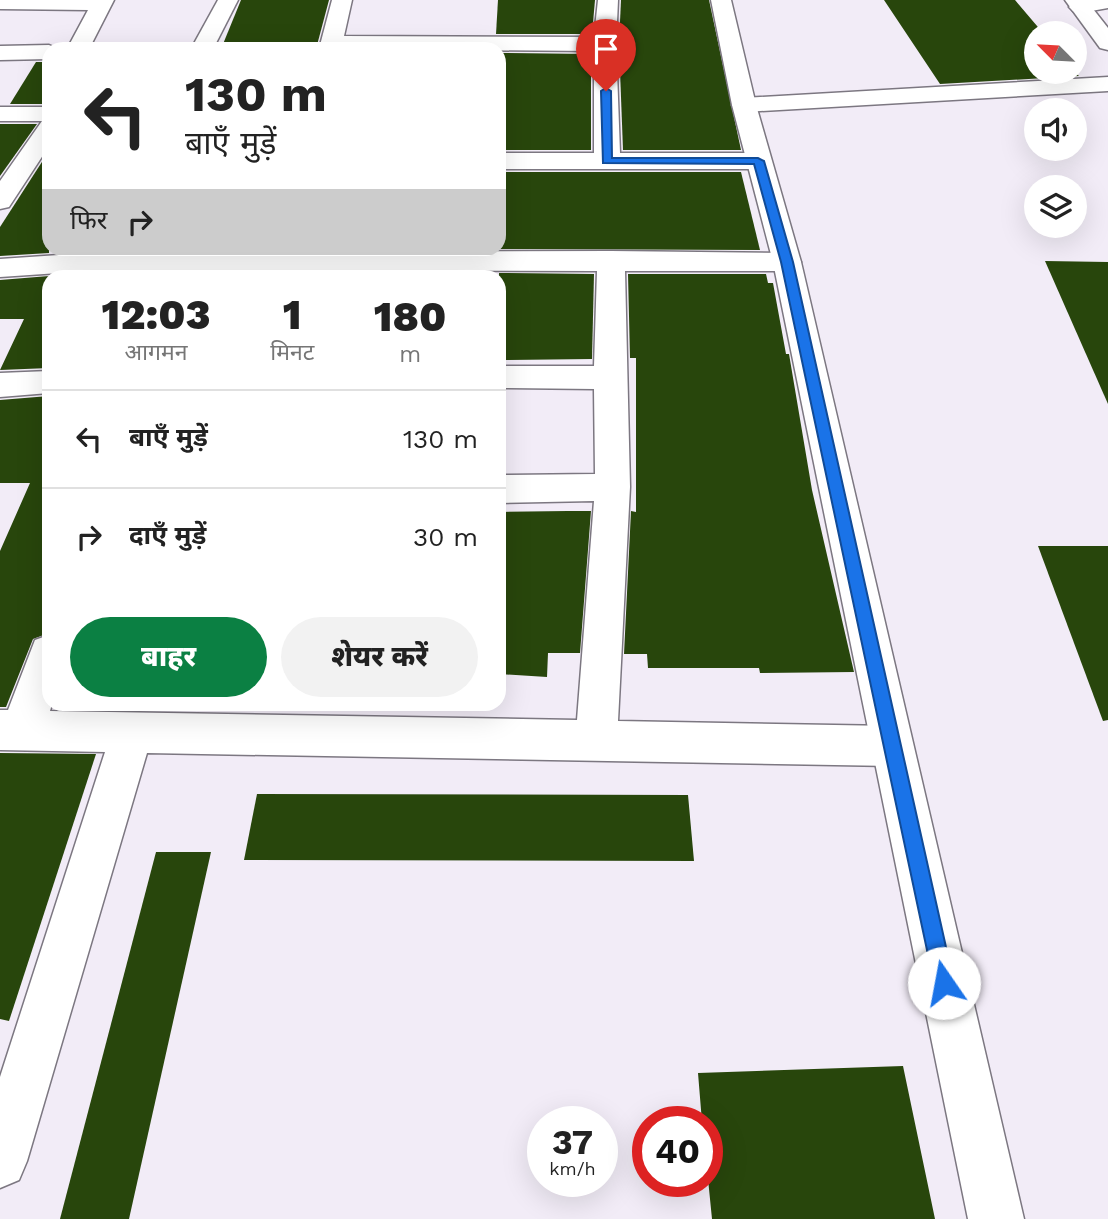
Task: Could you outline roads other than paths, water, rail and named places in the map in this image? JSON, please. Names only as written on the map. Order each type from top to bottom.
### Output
[{"type":"street","points":[[206,42],[228,0]]},
{"type":"street","points":[[332,42],[342,0]]},
{"type":"street","points":[[607,161],[605,44],[608,0]]},
{"type":"street","points":[[722,0],[744,106],[787,262],[996,1219]]},
{"type":"street","points":[[0,3],[103,2],[82,42]]},
{"type":"street","points":[[1077,3],[1108,2]]},
{"type":"street","points":[[1077,3],[1108,43]]},
{"type":"street","points":[[506,46],[605,44]]},
{"type":"street","points":[[0,53],[42,51]]},
{"type":"street","points":[[744,106],[1108,84]]},
{"type":"street","points":[[0,114],[42,114]]},
{"type":"street","points":[[0,201],[7,178],[42,136]]},
{"type":"street","points":[[506,161],[758,161]]},
{"type":"street","points":[[0,268],[98,256]]},
{"type":"street","points":[[207,256],[787,262]]},
{"type":"street","points":[[596,741],[613,487],[611,260]]},
{"type":"street","points":[[506,377],[610,378]]},
{"type":"street","points":[[0,385],[42,382]]},
{"type":"street","points":[[506,489],[613,487]]},
{"type":"street","points":[[42,667],[11,730],[892,746]]},
{"type":"street","points":[[0,1161],[132,733]]}]
